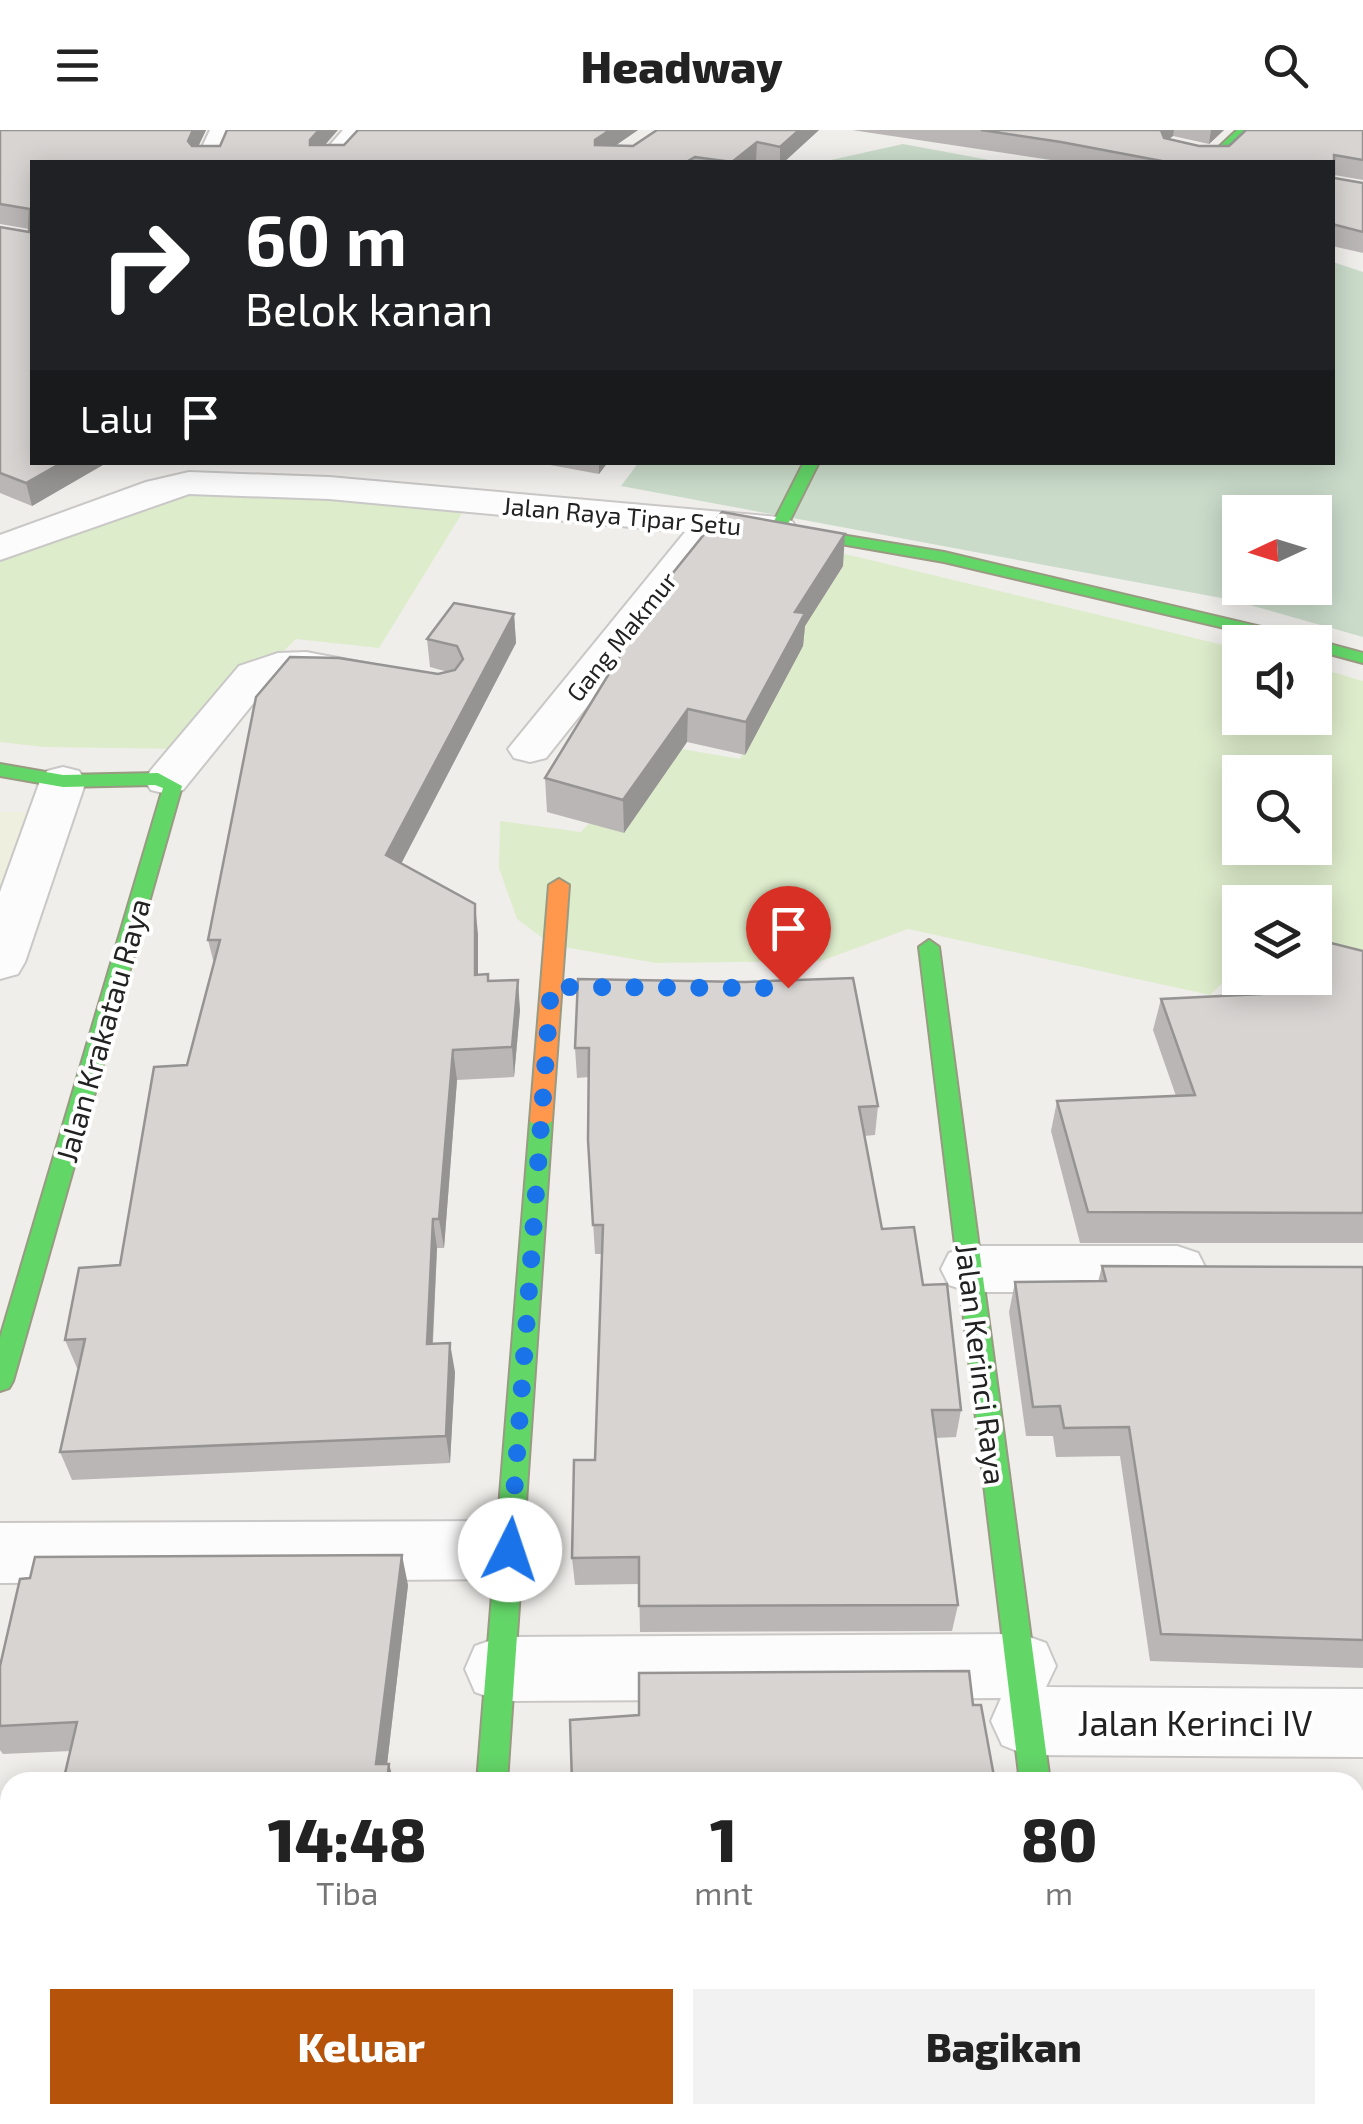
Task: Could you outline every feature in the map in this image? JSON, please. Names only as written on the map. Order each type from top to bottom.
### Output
[{"type":"street","points":[[210,160],[224,130]]},
{"type":"street","points":[[331,160],[358,130]]},
{"type":"street","points":[[1204,157],[1244,130]]},
{"type":"street","points":[[778,529],[810,465]]},
{"type":"street","name":"Jalan Raya Tipar Setu","points":[[0,548],[159,490],[189,473],[778,529],[944,557],[1232,625]]},
{"type":"street","name":"Gang Makmur","points":[[530,749],[712,524]]},
{"type":"street","points":[[1332,650],[1363,658]]},
{"type":"street","points":[[0,770],[63,781],[167,780],[254,675],[265,667],[292,664],[404,681]]},
{"type":"street","name":"Jalan Krakatau Raya","points":[[0,1381],[173,786],[167,780]]},
{"type":"street","points":[[0,962],[63,781]]},
{"type":"street","points":[[493,1772],[510,1550],[571,987],[559,886]]},
{"type":"street","name":"Jalan Kerinci Raya","points":[[929,946],[1028,1723]]},
{"type":"street","points":[[970,1269],[1226,1270]]},
{"type":"street","points":[[0,1553],[510,1550]]},
{"type":"street","name":"Jalan Kerinci IV","points":[[500,1670],[1028,1723],[1363,1723]]},
{"type":"green space","points":[[903,144],[989,160],[831,160]]},
{"type":"green space","points":[[1335,263],[1363,272],[1363,637],[1332,628],[1332,625],[1250,605],[1332,605],[1332,495],[1222,495],[1222,598],[621,486],[637,465],[1335,465]]},
{"type":"green space","points":[[237,488],[464,510],[379,648],[296,639],[182,749],[45,747],[0,742],[0,547],[97,511]]},
{"type":"green space","points":[[841,553],[1222,645],[1222,735],[1332,735],[1332,672],[1363,681],[1363,952],[1332,949],[1332,885],[1222,885],[1222,983],[1210,995],[908,929],[821,961],[656,963],[552,945],[517,919],[499,868],[500,821],[581,832],[659,745],[740,759],[797,625]]},
{"type":"green space","points":[[0,812],[35,812],[0,902]]},
{"type":"building","points":[[0,130],[193,130],[188,141],[192,146],[220,146],[227,130],[319,130],[310,145],[344,145],[358,130],[610,130],[595,140],[595,145],[633,146],[657,130],[799,130],[780,147],[757,142],[734,160],[30,160],[30,209],[0,204]]},
{"type":"building","points":[[981,130],[1161,130],[1164,138],[1199,146],[1229,146],[1246,130],[1363,130],[1363,160],[1334,155],[1334,160],[1156,160]]},
{"type":"building","points":[[1335,178],[1363,183],[1363,232],[1335,225]]},
{"type":"building","points":[[30,209],[30,465],[58,465],[26,483],[0,473],[0,227],[29,232]]},
{"type":"building","points":[[722,512],[845,534],[795,612],[805,613],[746,722],[688,709],[623,800],[545,778],[664,584]]},
{"type":"building","points":[[454,603],[514,614],[386,855],[475,904],[475,975],[488,974],[488,981],[518,980],[512,1047],[453,1050],[439,1219],[433,1219],[427,1344],[450,1343],[446,1436],[60,1452],[85,1339],[65,1340],[79,1268],[120,1265],[154,1067],[187,1065],[220,940],[208,940],[256,697],[290,657],[339,658],[438,674],[455,670],[463,659],[457,646],[427,639]]},
{"type":"building","points":[[1332,943],[1363,951],[1363,1213],[1088,1212],[1057,1101],[1195,1095],[1161,999],[1332,995]]},
{"type":"building","points":[[853,978],[878,1106],[859,1107],[882,1229],[914,1227],[923,1285],[947,1284],[961,1410],[932,1410],[958,1605],[639,1606],[639,1557],[572,1558],[574,1460],[595,1460],[603,1225],[593,1225],[588,1140],[589,1048],[575,1048],[578,979],[745,982]]},
{"type":"building","points":[[1102,1266],[1363,1267],[1363,1640],[1161,1634],[1129,1427],[1064,1428],[1060,1406],[1033,1407],[1015,1282],[1106,1281]]},
{"type":"building","points":[[402,1555],[376,1764],[389,1764],[388,1772],[65,1772],[77,1722],[0,1726],[0,1666],[20,1579],[30,1578],[35,1557]]},
{"type":"building","points":[[969,1671],[973,1705],[981,1705],[993,1772],[572,1772],[570,1720],[639,1715],[639,1673]]},
{"type":"traffic: fast","points":[[1211,160],[1244,130]]},
{"type":"traffic: fast","points":[[810,465],[778,529],[944,557],[1232,625]]},
{"type":"traffic: fast","points":[[1332,650],[1363,658]]},
{"type":"traffic: fast","points":[[0,770],[63,781],[158,779],[173,786],[0,1381]]},
{"type":"traffic: fast","points":[[929,947],[1034,1772]]},
{"type":"traffic: fast","points":[[493,1772],[541,1121]]},
{"type":"traffic: slow","points":[[541,1121],[559,885]]},
{"type":"route","points":[[510,1550],[551,987],[788,988]]}]
